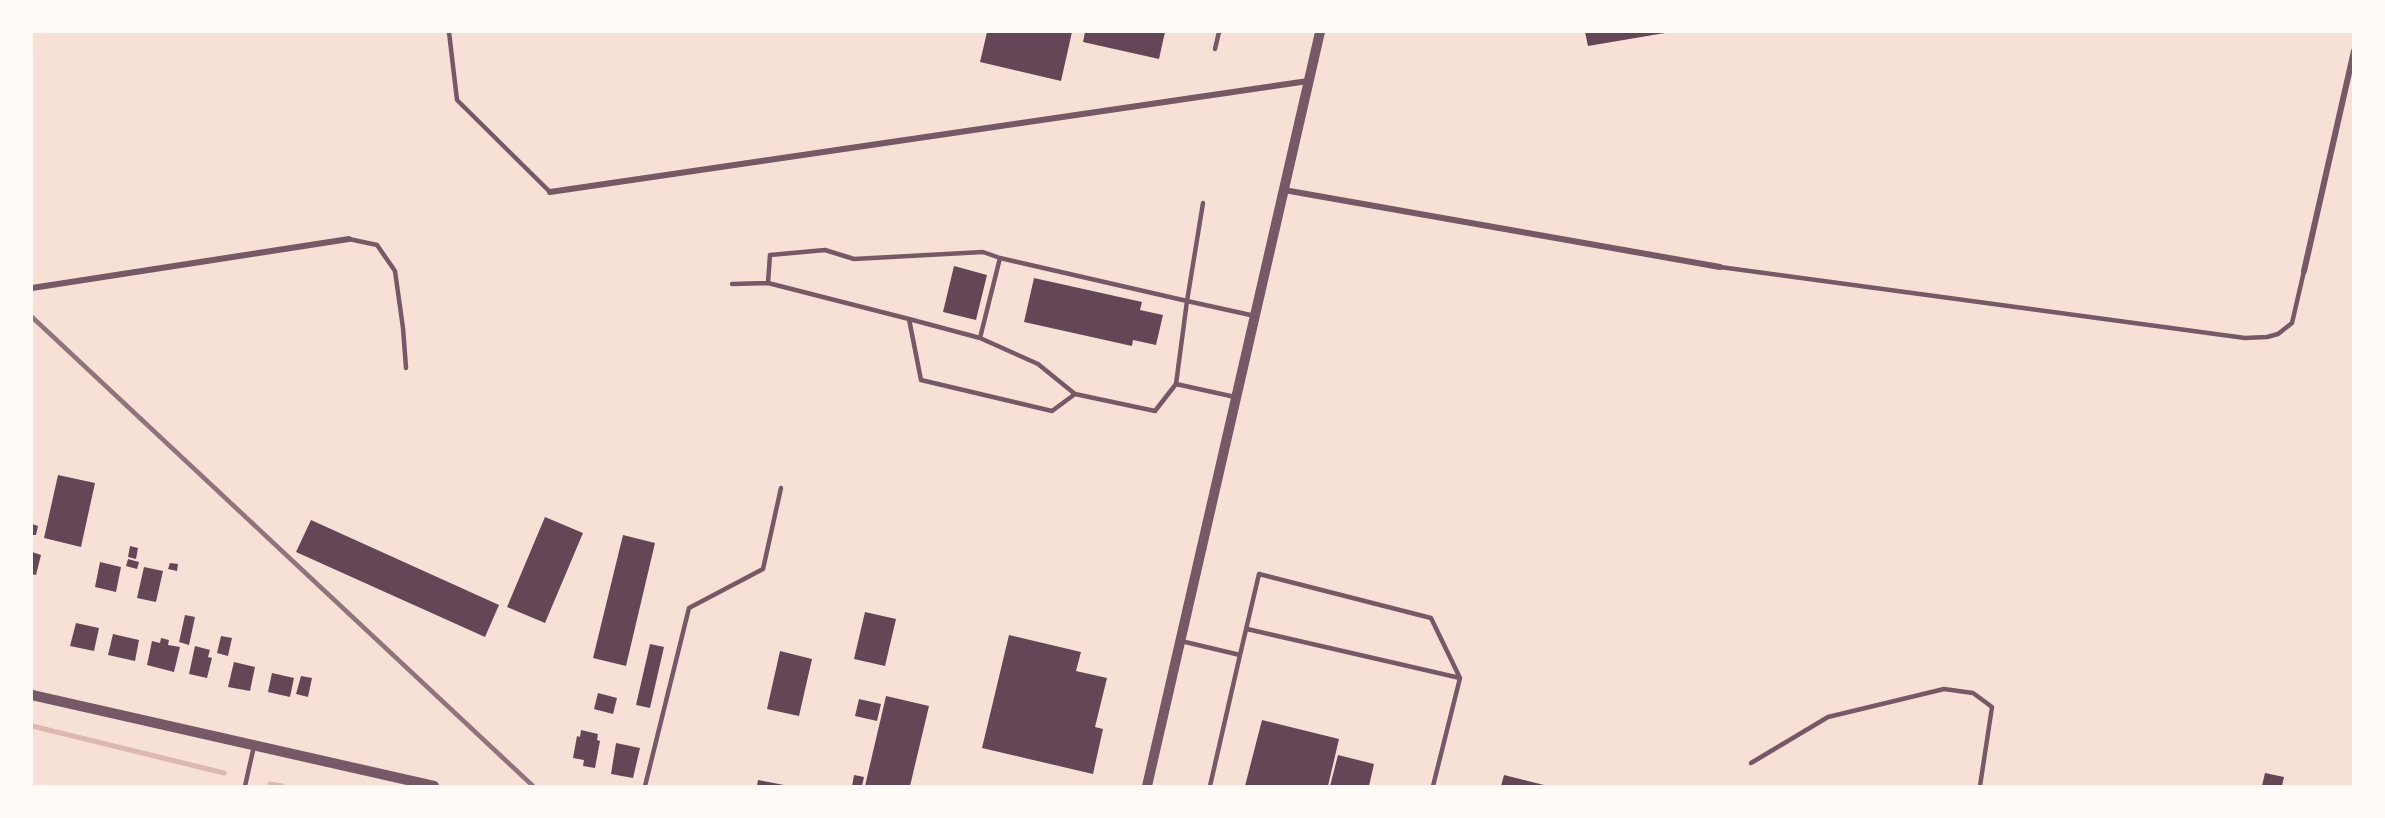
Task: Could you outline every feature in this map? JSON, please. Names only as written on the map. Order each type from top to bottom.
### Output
[{"type":"street","points":[[1147,786],[1320,32]]},
{"type":"street","points":[[2304,271],[2354,51]]},
{"type":"street","points":[[550,192],[1308,81]]},
{"type":"street","points":[[1284,190],[1720,267]]},
{"type":"street","points":[[32,288],[350,239]]},
{"type":"street","points":[[32,695],[434,786]]},
{"type":"lane","points":[[449,32],[457,100],[550,192]]},
{"type":"lane","points":[[1215,50],[1219,32]]},
{"type":"lane","points":[[732,284],[768,283],[980,338],[1038,364],[1075,394],[1155,411],[1176,384],[1203,203]]},
{"type":"lane","points":[[350,239],[377,245],[395,271],[406,368]]},
{"type":"lane","points":[[768,283],[770,255],[825,250],[854,259],[983,252],[1000,258],[1255,316]]},
{"type":"lane","points":[[980,338],[1000,258]]},
{"type":"lane","points":[[1720,267],[2245,338],[2278,334],[2292,323],[2304,271]]},
{"type":"lane","points":[[909,319],[921,380],[1052,411],[1075,394]]},
{"type":"lane","points":[[1176,384],[1237,397]]},
{"type":"lane","points":[[645,786],[689,608],[763,569],[781,488]]},
{"type":"lane","points":[[1210,786],[1259,574],[1431,618],[1460,678],[1432,786]]},
{"type":"lane","points":[[1247,628],[1460,678]]},
{"type":"lane","points":[[1180,640],[1240,656]]},
{"type":"lane","points":[[1751,763],[1828,717],[1944,689],[1973,693],[1992,707],[1980,786]]},
{"type":"lane","points":[[245,786],[254,746]]},
{"type":"building","points":[[987,32],[1072,32],[1061,81],[980,62]]},
{"type":"building","points":[[1085,32],[1165,32],[1159,59],[1083,42]]},
{"type":"building","points":[[1585,32],[1664,32],[1665,33],[1588,46]]},
{"type":"building","points":[[954,266],[987,275],[976,320],[943,312]]},
{"type":"building","points":[[1034,278],[1142,302],[1140,310],[1163,315],[1156,345],[1133,340],[1132,346],[1024,322]]},
{"type":"building","points":[[58,475],[95,483],[81,547],[44,538]]},
{"type":"building","points":[[545,517],[583,533],[545,623],[507,607]]},
{"type":"building","points":[[311,520],[499,605],[485,637],[296,552]]},
{"type":"building","points":[[32,524],[38,526],[36,535],[32,535]]},
{"type":"building","points":[[623,535],[655,543],[626,666],[593,658]]},
{"type":"building","points":[[130,546],[138,548],[136,559],[128,557]]},
{"type":"building","points":[[32,552],[41,555],[36,575],[32,574]]},
{"type":"building","points":[[128,559],[139,562],[137,569],[126,566]]},
{"type":"building","points":[[100,562],[121,567],[116,592],[95,587]]},
{"type":"building","points":[[170,563],[178,564],[177,571],[168,569]]},
{"type":"building","points":[[144,567],[163,571],[156,602],[137,598]]},
{"type":"building","points":[[865,612],[896,619],[885,666],[854,659]]},
{"type":"building","points":[[185,615],[195,617],[189,645],[179,642]]},
{"type":"building","points":[[76,623],[99,628],[94,651],[70,646]]},
{"type":"building","points":[[113,634],[139,640],[135,661],[108,655]]},
{"type":"building","points":[[1009,635],[1081,652],[1076,671],[1107,678],[1095,727],[1103,729],[1093,774],[982,748]]},
{"type":"building","points":[[221,636],[232,638],[228,656],[217,653]]},
{"type":"building","points":[[161,638],[169,640],[168,645],[180,647],[174,672],[147,665],[152,641],[160,643]]},
{"type":"building","points":[[650,644],[664,647],[650,708],[636,705]]},
{"type":"building","points":[[195,646],[210,650],[208,657],[212,658],[207,678],[189,674]]},
{"type":"building","points":[[780,651],[812,659],[799,716],[767,709]]},
{"type":"building","points":[[234,662],[255,667],[250,691],[228,687]]},
{"type":"building","points":[[272,673],[294,678],[290,697],[268,692]]},
{"type":"building","points":[[301,676],[312,678],[308,697],[296,694]]},
{"type":"building","points":[[598,693],[617,698],[613,714],[594,709]]},
{"type":"building","points":[[886,696],[929,706],[910,786],[865,786]]},
{"type":"building","points":[[859,699],[881,704],[877,721],[855,716]]},
{"type":"building","points":[[1262,720],[1339,739],[1328,786],[1245,786]]},
{"type":"building","points":[[581,730],[598,734],[597,740],[600,741],[595,768],[583,766],[584,760],[573,758],[577,736],[580,737]]},
{"type":"building","points":[[616,743],[640,748],[633,778],[611,774]]},
{"type":"building","points":[[1338,755],[1374,764],[1369,786],[1330,786]]},
{"type":"building","points":[[2265,773],[2284,777],[2282,786],[2262,786]]},
{"type":"building","points":[[854,775],[864,777],[862,786],[852,786]]},
{"type":"building","points":[[1504,775],[1548,786],[1501,786]]},
{"type":"building","points":[[758,780],[784,785],[784,786],[757,786]]},
{"type":"waterway","points":[[32,726],[224,773]]},
{"type":"waterway","points":[[270,784],[282,786]]},
{"type":"railway","points":[[32,317],[533,786]]}]
